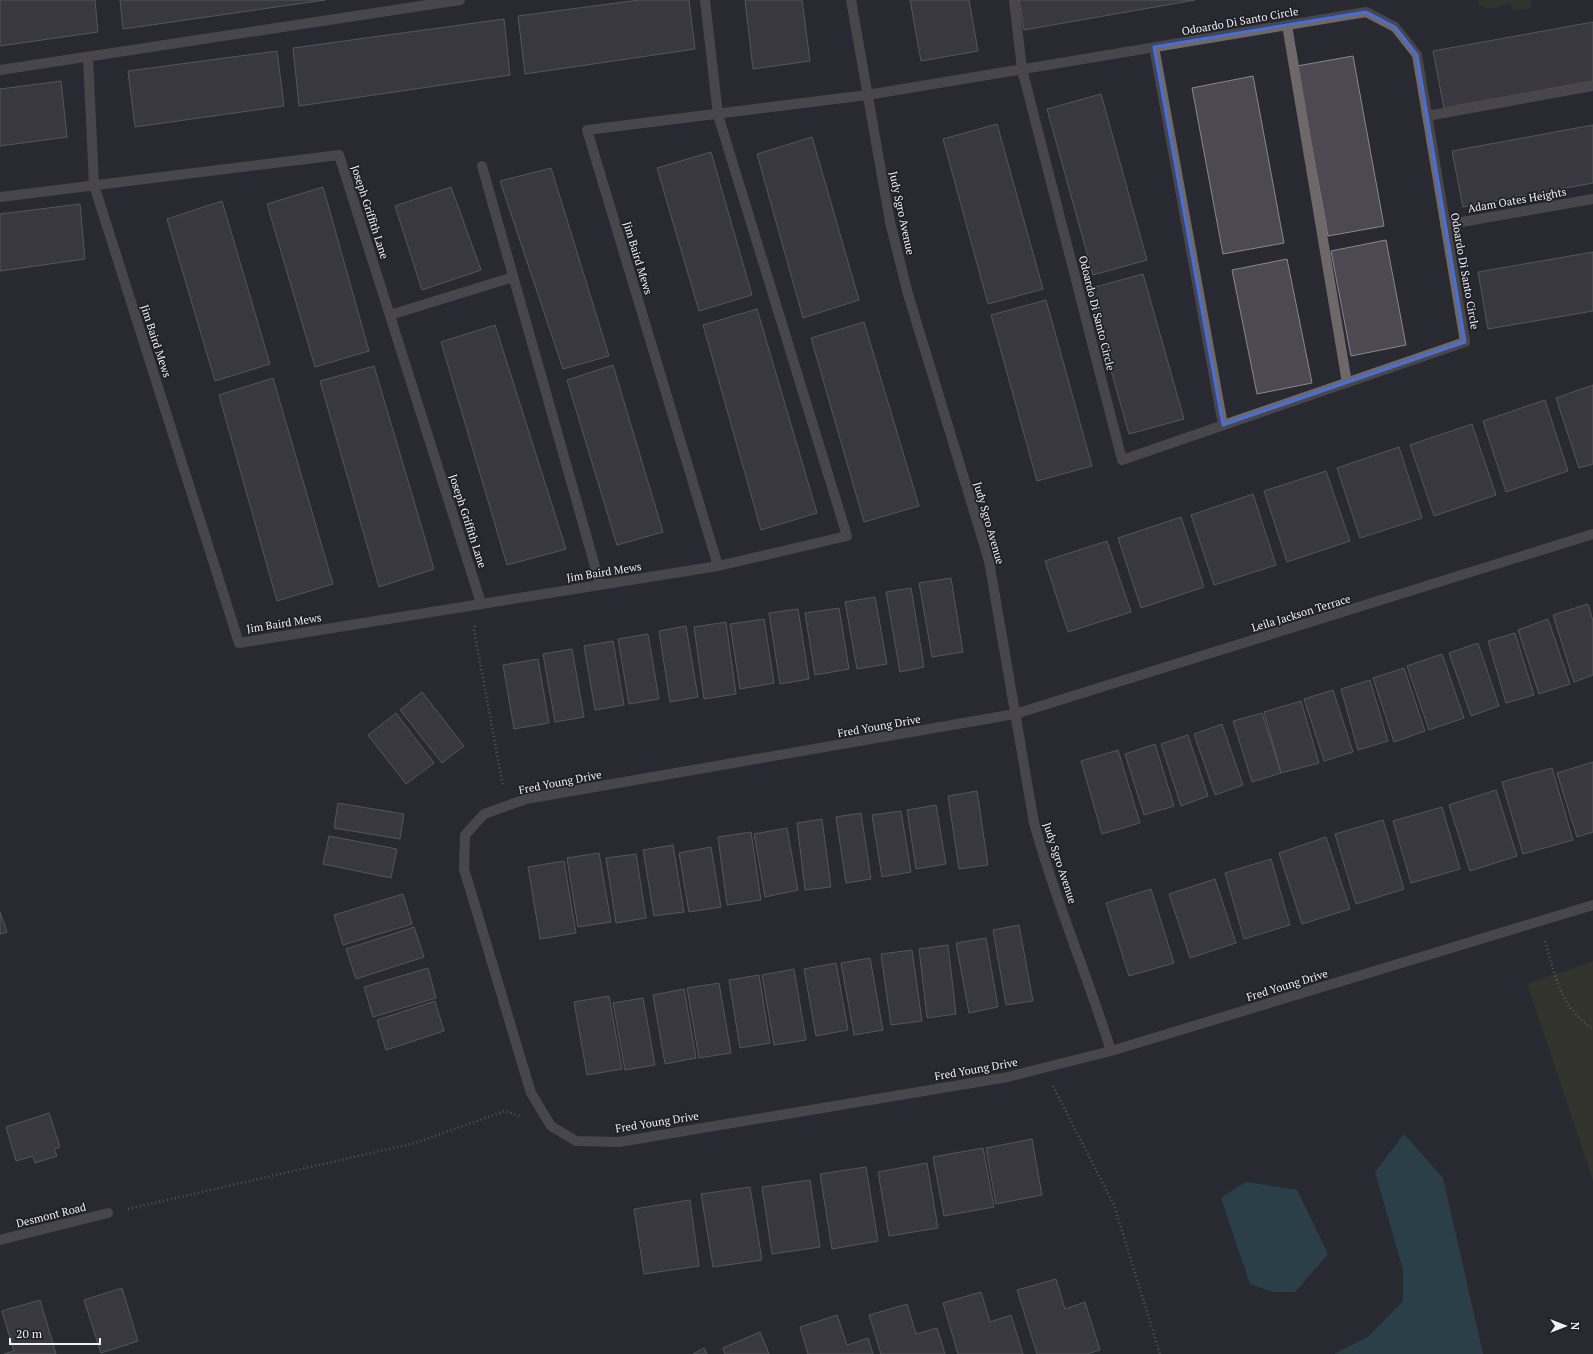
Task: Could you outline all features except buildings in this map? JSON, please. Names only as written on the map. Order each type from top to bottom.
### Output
[{"type":"street","points":[[0,70],[460,0]]},
{"type":"street","points":[[705,0],[718,115],[847,536],[718,566]]},
{"type":"street","name":"Judy Sgro Avenue","points":[[851,0],[890,222],[908,294],[989,560],[1034,822],[1042,853],[1091,988],[1111,1051]]},
{"type":"street","points":[[1014,0],[1022,70]]},
{"type":"street","name":"Odoardo Di Santo Circle","points":[[867,96],[1366,12],[1395,27],[1417,55],[1465,342],[1122,460],[1022,70]]},
{"type":"street","points":[[1287,25],[1346,383]]},
{"type":"street","points":[[1154,47],[1223,425]]},
{"type":"street","points":[[88,57],[94,185]]},
{"type":"street","points":[[1427,116],[1593,86]]},
{"type":"street","name":"Jim Baird Mews","points":[[94,185],[239,643],[718,566],[587,130],[867,96]]},
{"type":"street","name":"Joseph Griffith Lane","points":[[0,196],[339,155],[481,603]]},
{"type":"street","points":[[482,166],[600,584]]},
{"type":"street","name":"Adam Oates Heights","points":[[1445,225],[1593,200]]},
{"type":"street","points":[[390,315],[513,276]]},
{"type":"street","name":"Leila Jackson Terrace","points":[[1015,714],[1593,534]]},
{"type":"street","name":"Fred Young Drive","points":[[1015,714],[526,799],[484,814],[465,835],[464,869],[531,1093],[551,1126],[576,1141],[618,1142],[1008,1076],[1111,1051],[1593,904]]},
{"type":"street","name":"Desmont Road","points":[[0,1240],[108,1214]]},
{"type":"path","points":[[481,603],[474,630],[506,806]]},
{"type":"path","points":[[1539,921],[1562,996],[1579,1019],[1593,1029]]},
{"type":"path","points":[[1043,1068],[1114,1205],[1160,1354]]},
{"type":"path","points":[[108,1214],[415,1143],[505,1111],[551,1126]]},
{"type":"highlighted area","points":[[1366,12],[1395,27],[1417,55],[1465,342],[1223,425],[1154,47]]},
{"type":"green space","points":[[1478,0],[1530,0],[1531,8],[1513,11],[1511,4],[1509,3],[1497,7],[1487,8],[1479,5]]},
{"type":"green space","points":[[1593,961],[1593,1181],[1527,984]]},
{"type":"water","points":[[1404,1134],[1443,1178],[1483,1354],[1334,1354],[1368,1337],[1403,1301],[1403,1270],[1375,1172]]},
{"type":"water","points":[[1246,1182],[1297,1190],[1328,1254],[1295,1292],[1273,1292],[1250,1284],[1221,1198]]}]
